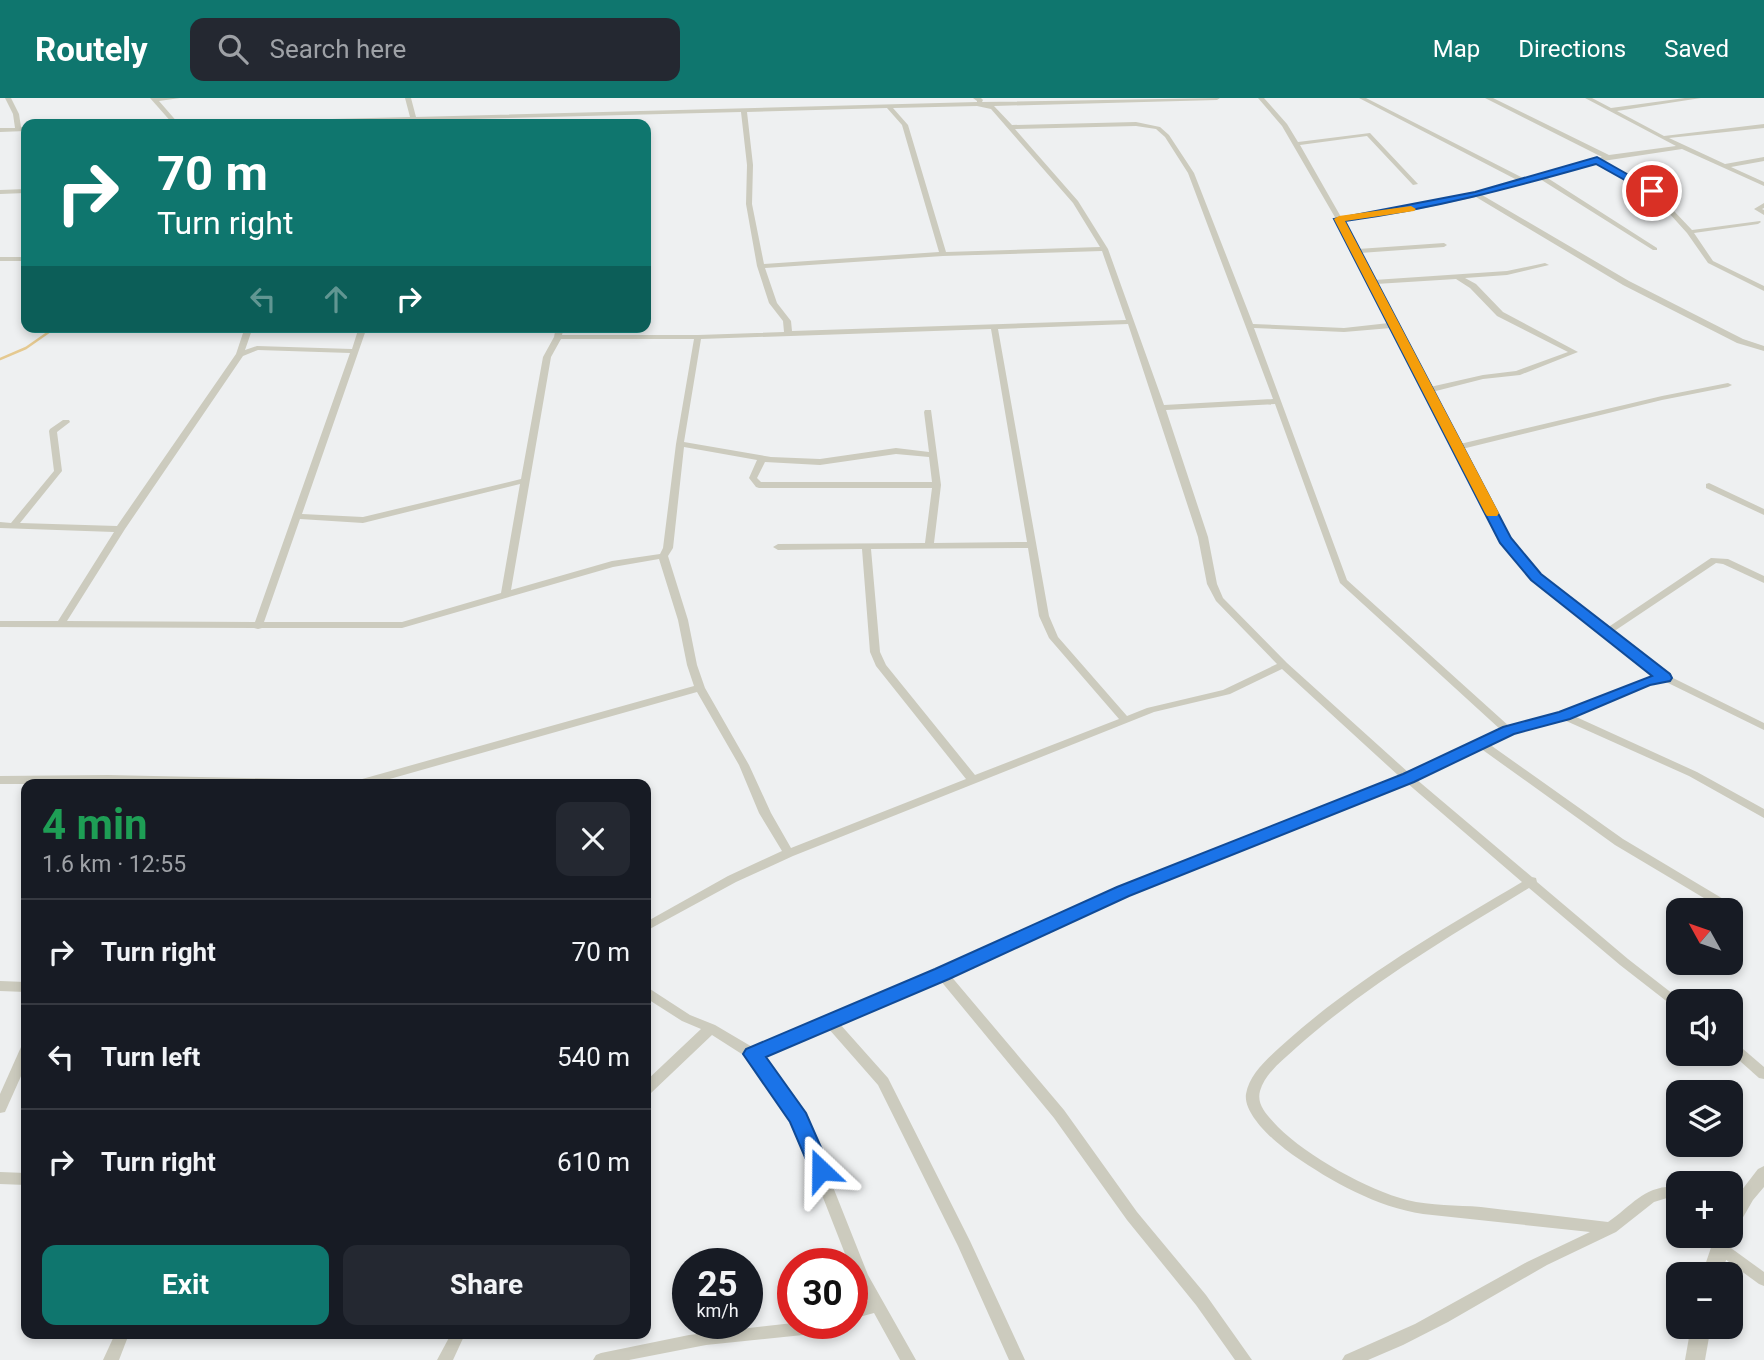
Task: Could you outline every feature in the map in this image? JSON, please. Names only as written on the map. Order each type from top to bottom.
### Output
[{"type":"street","points":[[18,130],[16,114],[8,99],[19,98]]},
{"type":"street","points":[[154,99],[177,98]]},
{"type":"street","points":[[408,98],[413,119],[978,102],[1217,98]]},
{"type":"street","points":[[1261,98],[1285,125],[1339,219],[1505,540],[1536,577],[1665,678],[1764,727]]},
{"type":"street","points":[[1362,98],[1526,182]]},
{"type":"street","points":[[1488,98],[1608,157]]},
{"type":"street","points":[[1588,98],[1663,138],[1764,184]]},
{"type":"street","points":[[1611,110],[1698,98]]},
{"type":"street","points":[[154,99],[172,119]]},
{"type":"street","points":[[689,100],[693,111]]},
{"type":"street","points":[[978,102],[993,107],[1012,127],[1076,202],[1105,249],[1161,408],[1203,537],[1212,584],[1219,598],[1283,665],[1408,778],[1666,995]]},
{"type":"street","points":[[888,106],[905,125],[943,254]]},
{"type":"street","points":[[744,110],[750,165],[749,204],[761,266],[773,303],[787,321],[788,332]]},
{"type":"street","points":[[591,119],[592,113]]},
{"type":"street","points":[[1012,127],[1136,124],[1158,128],[1167,136],[1191,173],[1278,401],[1343,582],[1508,731]]},
{"type":"street","points":[[1663,138],[1764,126]]},
{"type":"street","points":[[0,130],[21,130]]},
{"type":"street","points":[[1296,144],[1368,134],[1415,184]]},
{"type":"street","points":[[1339,219],[1416,208],[1477,195],[1608,157],[1684,147]]},
{"type":"street","points":[[1723,166],[1764,159]]},
{"type":"street","points":[[1597,160],[1652,191],[1690,232],[1710,262],[1764,289]]},
{"type":"street","points":[[1542,177],[1655,249]]},
{"type":"street","points":[[0,192],[21,191]]},
{"type":"street","points":[[1477,195],[1626,283],[1740,341],[1764,349]]},
{"type":"street","points":[[1764,205],[1757,209],[1764,213]]},
{"type":"street","points":[[1690,232],[1758,222]]},
{"type":"street","points":[[1355,251],[1444,245]]},
{"type":"street","points":[[761,266],[943,254],[1105,249]]},
{"type":"street","points":[[0,260],[21,259]]},
{"type":"street","points":[[1371,282],[1507,273],[1545,265]]},
{"type":"street","points":[[1429,390],[1483,377],[1517,373],[1574,352],[1506,318],[1472,286],[1457,276]]},
{"type":"street","points":[[587,333],[698,337],[1130,322]]},
{"type":"street","points":[[1250,326],[1344,330],[1394,325]]},
{"type":"street","points":[[994,326],[1044,616],[1054,638],[1125,720]]},
{"type":"street","points":[[1384,328],[1401,337]]},
{"type":"street","points":[[60,625],[120,529],[240,354],[247,333]]},
{"type":"street","points":[[258,626],[360,333]]},
{"type":"street","points":[[505,595],[547,358],[559,333]]},
{"type":"street","points":[[0,624],[402,625],[612,564],[663,556],[668,548],[680,444],[698,337]]},
{"type":"street","points":[[244,344],[257,348],[353,351]]},
{"type":"street","points":[[240,354],[257,348]]},
{"type":"street","points":[[1459,447],[1662,398],[1728,385]]},
{"type":"street","points":[[1161,408],[1278,401]]},
{"type":"street","points":[[928,412],[937,485],[929,545]]},
{"type":"street","points":[[13,526],[58,471],[53,431],[66,422]]},
{"type":"street","points":[[680,444],[762,459],[820,462],[897,452],[934,455]]},
{"type":"street","points":[[762,459],[753,478],[759,485],[937,485]]},
{"type":"street","points":[[296,516],[363,520],[526,480]]},
{"type":"street","points":[[1709,486],[1764,512]]},
{"type":"street","points":[[0,525],[120,529]]},
{"type":"street","points":[[778,547],[1030,545]]},
{"type":"street","points":[[866,546],[876,652],[881,666],[974,781]]},
{"type":"street","points":[[663,556],[700,688],[744,765],[765,813],[789,853]]},
{"type":"street","points":[[1607,632],[1714,560],[1725,561],[1764,580]]},
{"type":"street","points":[[651,924],[732,879],[789,853],[1151,710],[1226,692],[1283,665]]},
{"type":"street","points":[[753,1054],[942,974],[1123,892],[1408,778],[1508,731],[1565,716],[1646,682],[1665,678]]},
{"type":"street","points":[[377,779],[700,688]]},
{"type":"street","points":[[1565,716],[1693,774],[1764,814]]},
{"type":"street","points":[[1483,744],[1619,842],[1713,898]]},
{"type":"street","points":[[0,780],[21,780]]},
{"type":"street","points":[[1532,881],[1417,951],[1298,1038],[1262,1074],[1252,1092],[1254,1108],[1275,1134],[1309,1160],[1384,1198],[1407,1206],[1611,1228]]},
{"type":"street","points":[[942,974],[1059,1114],[1132,1216],[1201,1300],[1244,1360]]},
{"type":"street","points":[[0,986],[21,987]]},
{"type":"street","points":[[651,995],[686,1018],[711,1028],[753,1054],[799,1119],[821,1170],[843,1233],[877,1305],[908,1360]]},
{"type":"street","points":[[829,1020],[883,1082],[971,1258],[1017,1360]]},
{"type":"street","points":[[651,1084],[711,1028]]},
{"type":"street","points":[[1743,1056],[1764,1074]]},
{"type":"street","points":[[0,1108],[21,1062]]},
{"type":"street","points":[[1743,1200],[1764,1174]]},
{"type":"street","points":[[0,1178],[21,1179]]},
{"type":"street","points":[[1350,1360],[1379,1350],[1443,1319],[1534,1265],[1611,1228],[1649,1196],[1666,1190]]},
{"type":"street","points":[[1730,1248],[1764,1280]]},
{"type":"street","points":[[868,1308],[877,1305]]},
{"type":"street","points":[[601,1360],[657,1345],[777,1331]]},
{"type":"street","points":[[111,1360],[119,1339]]},
{"type":"street","points":[[445,1360],[455,1339]]},
{"type":"street","points":[[1695,1360],[1699,1339]]},
{"type":"waterway","points":[[0,359],[26,348],[47,333]]},
{"type":"slow traffic","points":[[1411,209],[1339,219],[1492,513]]},
{"type":"route","points":[[821,1170],[799,1119],[753,1054],[942,974],[1123,892],[1408,778],[1508,731],[1565,716],[1646,682],[1665,678],[1536,577],[1505,540],[1440,409],[1339,219],[1416,208],[1477,195],[1597,160],[1652,191]]}]
